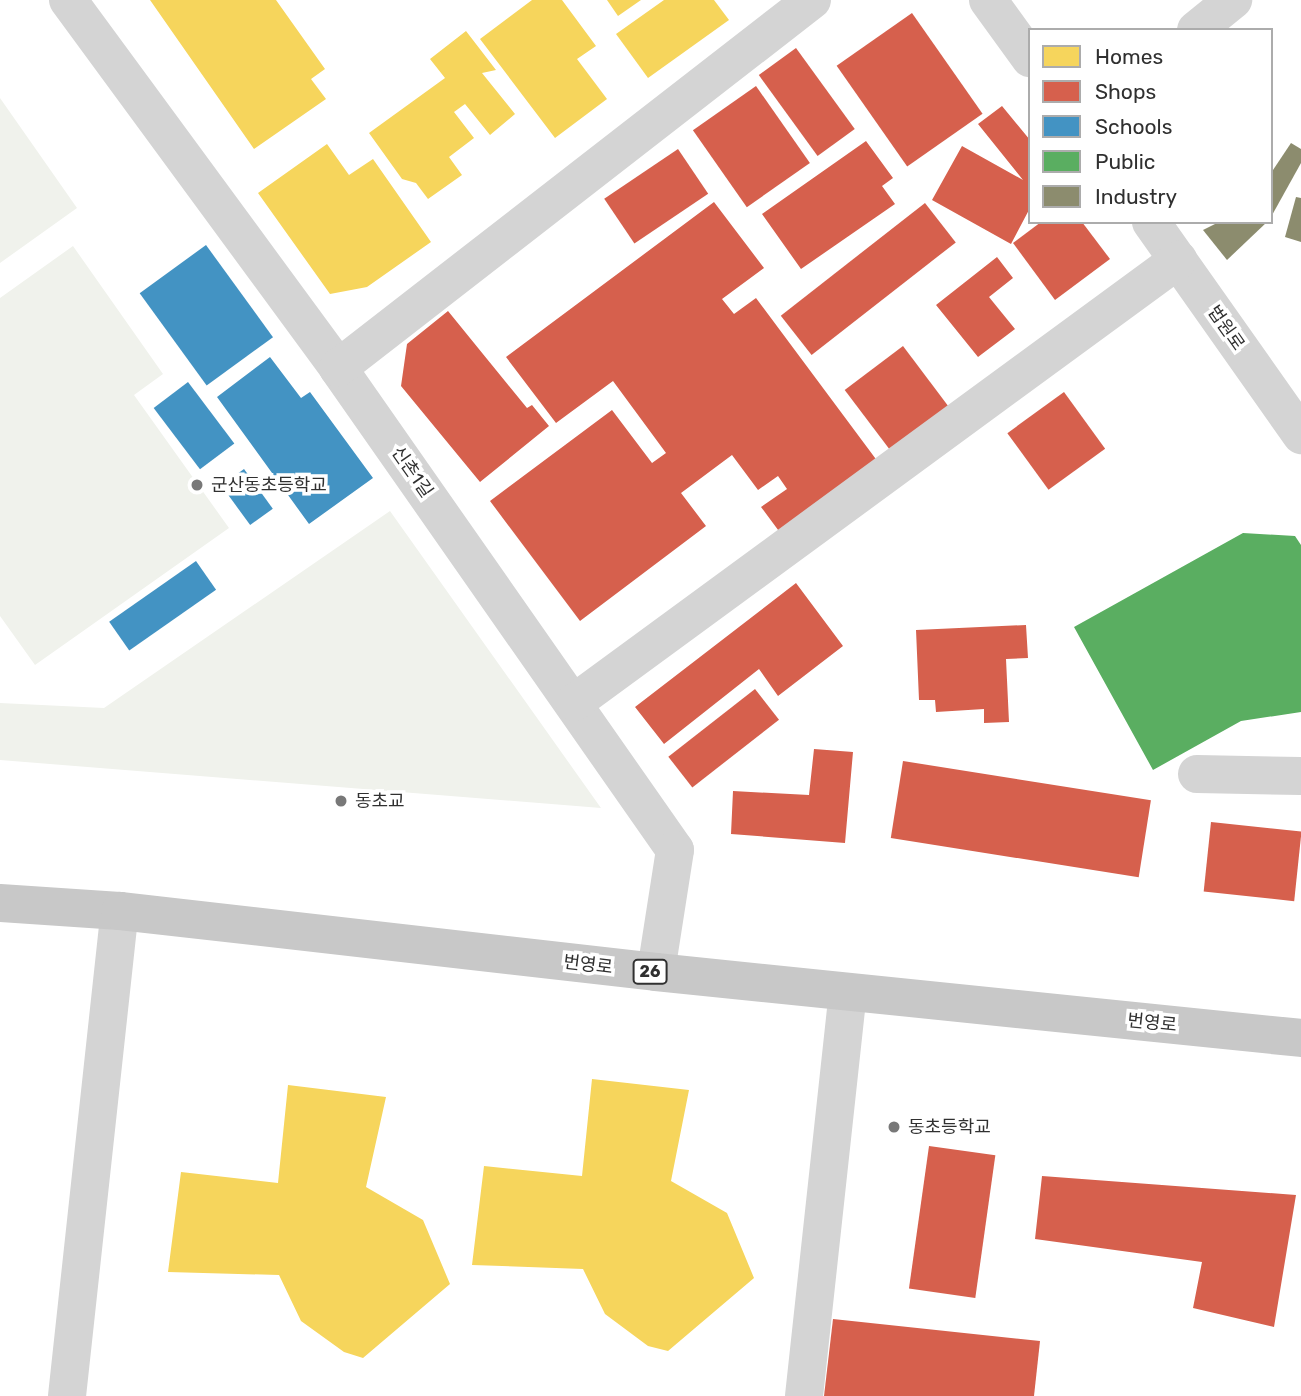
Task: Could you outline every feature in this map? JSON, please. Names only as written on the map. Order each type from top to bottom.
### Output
[{"type":"main road","name":"번영로","points":[[0,902],[120,911],[656,972],[1301,1038]]},
{"type":"street","name":"신촌1길","points":[[68,0],[338,368],[575,702],[675,850],[656,972]]},
{"type":"street","points":[[338,368],[812,0]]},
{"type":"street","points":[[988,0],[1028,55]]},
{"type":"street","points":[[1198,28],[1233,0]]},
{"type":"street","name":"법원로","points":[[1152,224],[1301,435]]},
{"type":"street","points":[[575,702],[1178,260]]},
{"type":"street","points":[[1197,775],[1301,776]]},
{"type":"street","points":[[67,1396],[120,911]]},
{"type":"street","points":[[804,1396],[848,992]]},
{"type":"shaded area","points":[[0,98],[77,208],[0,263]]},
{"type":"shaded area","points":[[73,246],[163,374],[134,395],[229,528],[35,665],[0,616],[0,298]]},
{"type":"shaded area","points":[[390,511],[601,808],[0,760],[0,703],[104,708]]},
{"type":"building: Homes","points":[[150,0],[276,0],[325,69],[311,79],[326,99],[254,149]]},
{"type":"building: Homes","points":[[532,0],[562,0],[596,46],[577,59],[607,99],[555,138],[480,39]]},
{"type":"building: Homes","points":[[607,0],[641,0],[618,16]]},
{"type":"building: Homes","points":[[664,0],[714,0],[729,20],[648,78],[616,34]]},
{"type":"building: Homes","points":[[466,31],[496,70],[482,73],[515,114],[490,135],[465,104],[454,112],[474,138],[449,157],[462,175],[428,199],[416,183],[402,179],[369,133],[445,78],[430,59]]},
{"type":"building: Homes","points":[[327,144],[349,175],[373,159],[431,242],[367,287],[330,294],[258,193]]},
{"type":"building: Homes","points":[[592,1079],[689,1090],[671,1181],[727,1213],[754,1278],[668,1351],[648,1346],[605,1314],[583,1269],[472,1265],[484,1166],[582,1176]]},
{"type":"building: Homes","points":[[288,1085],[386,1097],[366,1187],[423,1220],[450,1284],[363,1358],[344,1352],[301,1321],[279,1275],[168,1272],[181,1172],[278,1183]]},
{"type":"building: Shops","points":[[912,13],[983,114],[907,167],[837,66]]},
{"type":"building: Shops","points":[[796,48],[855,129],[818,156],[759,75]]},
{"type":"building: Shops","points":[[756,86],[810,163],[747,207],[693,130]]},
{"type":"building: Shops","points":[[1002,106],[1028,138],[1028,212],[1011,244],[932,200],[962,146],[1023,180],[978,124]]},
{"type":"building: Shops","points":[[866,141],[893,178],[882,186],[895,204],[801,269],[762,214]]},
{"type":"building: Shops","points":[[678,149],[708,194],[634,244],[604,199]]},
{"type":"building: Shops","points":[[714,202],[764,268],[722,299],[734,314],[756,298],[884,470],[787,542],[761,507],[787,489],[778,476],[758,490],[732,455],[681,493],[706,526],[580,621],[490,501],[612,410],[652,463],[666,453],[613,381],[556,423],[506,357]]},
{"type":"building: Shops","points":[[925,203],[956,242],[812,355],[781,316]]},
{"type":"building: Shops","points":[[1038,224],[1084,224],[1110,259],[1055,300],[1013,243]]},
{"type":"building: Shops","points":[[997,257],[1013,278],[989,297],[1015,329],[978,357],[936,305]]},
{"type":"building: Shops","points":[[448,311],[527,408],[532,405],[549,426],[480,482],[401,386],[407,344]]},
{"type":"building: Shops","points":[[903,346],[952,411],[893,455],[845,390]]},
{"type":"building: Shops","points":[[1064,392],[1105,449],[1049,490],[1007,433]]},
{"type":"building: Shops","points":[[796,583],[843,646],[778,696],[759,669],[664,744],[635,707]]},
{"type":"building: Shops","points":[[1026,625],[1028,658],[1006,659],[1009,722],[984,723],[984,709],[936,712],[935,700],[919,700],[916,630]]},
{"type":"building: Shops","points":[[755,689],[779,720],[692,787],[668,757]]},
{"type":"building: Shops","points":[[814,749],[853,752],[845,843],[731,834],[733,791],[809,795]]},
{"type":"building: Shops","points":[[903,761],[1151,800],[1139,877],[891,838]]},
{"type":"building: Shops","points":[[1211,822],[1301,831],[1294,901],[1204,892]]},
{"type":"building: Shops","points":[[929,1146],[995,1155],[975,1298],[909,1289]]},
{"type":"building: Shops","points":[[1042,1176],[1296,1195],[1274,1327],[1193,1308],[1202,1262],[1035,1239]]},
{"type":"building: Shops","points":[[833,1319],[1040,1341],[1034,1396],[824,1396]]},
{"type":"building: Schools","points":[[206,245],[273,337],[207,385],[140,293]]},
{"type":"building: Schools","points":[[270,357],[301,398],[310,392],[373,478],[309,524],[217,397]]},
{"type":"building: Schools","points":[[188,382],[234,443],[200,469],[154,408]]},
{"type":"building: Schools","points":[[244,469],[273,509],[250,525],[221,485]]},
{"type":"building: Schools","points":[[196,561],[216,590],[129,650],[109,622]]},
{"type":"building: Public","points":[[1243,533],[1295,536],[1301,545],[1301,712],[1241,721],[1153,770],[1074,627]]},
{"type":"building: Industry","points":[[1291,143],[1301,149],[1301,163],[1273,213],[1273,170]]},
{"type":"building: Industry","points":[[1296,197],[1301,198],[1301,242],[1285,237]]},
{"type":"building: Industry","points":[[1215,224],[1265,224],[1227,260],[1203,230]]},
{"type":"place","name":"군산동초등학교","points":[[197,485]]},
{"type":"place","name":"동초교","points":[[341,801]]},
{"type":"place","name":"동초등학교","points":[[894,1127]]}]
